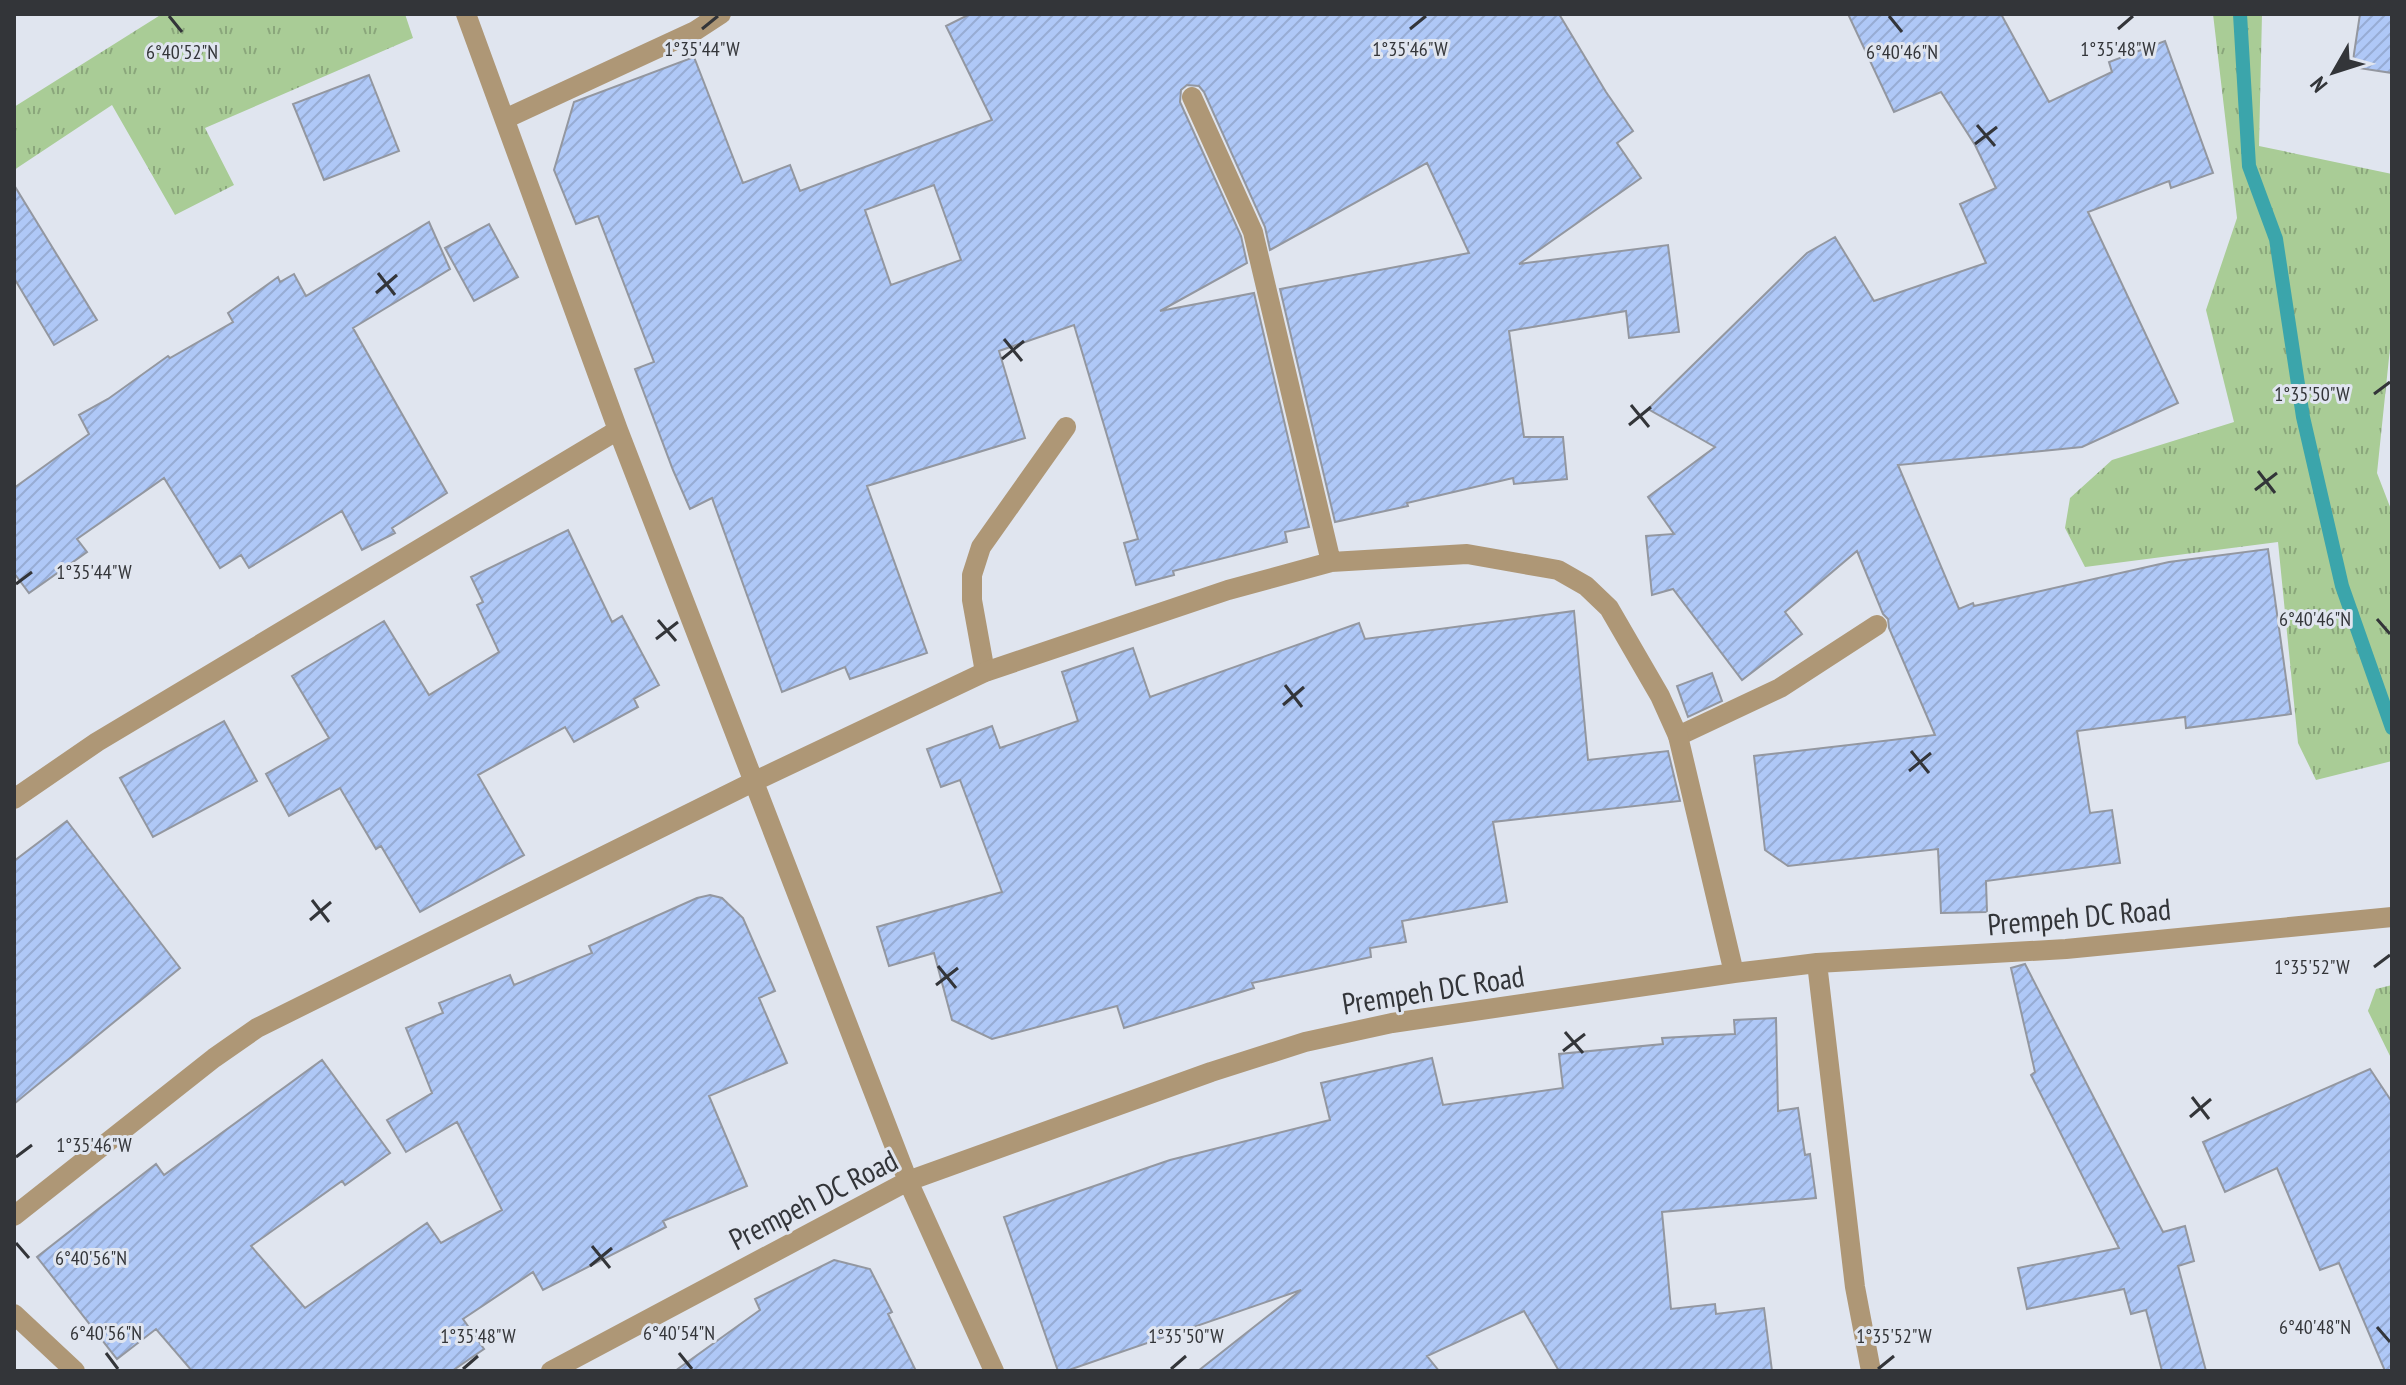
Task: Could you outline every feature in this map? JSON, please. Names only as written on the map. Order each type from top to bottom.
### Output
[{"type":"street","points":[[466,14],[618,430],[908,1181],[994,1371]]},
{"type":"street","points":[[505,119],[695,31],[721,14]]},
{"type":"street","points":[[1192,97],[1253,232],[1331,562]]},
{"type":"street","points":[[985,672],[972,600],[972,575],[981,547],[1066,427]]},
{"type":"street","points":[[14,799],[97,742],[618,430]]},
{"type":"street","points":[[14,1216],[214,1058],[257,1028],[753,782],[985,672],[1228,590],[1331,562],[1467,554],[1558,570],[1586,586],[1609,608],[1660,696],[1678,736],[1734,973]]},
{"type":"street","points":[[1678,736],[1780,688],[1877,625]]},
{"type":"street","name":"Prempeh DC Road","points":[[551,1371],[908,1181],[1211,1072],[1305,1042],[1392,1023],[1817,963],[2066,949],[2392,917]]},
{"type":"street","points":[[1817,963],[1855,1287],[1871,1371]]},
{"type":"street","points":[[14,1314],[75,1371]]},
{"type":"green space","points":[[162,14],[405,14],[413,38],[205,128],[234,185],[175,215],[112,105],[14,170],[14,107]]},
{"type":"green space","points":[[2213,14],[2262,14],[2259,146],[2392,174],[2392,329],[2377,473],[2392,512],[2392,761],[2316,780],[2298,743],[2278,542],[2085,567],[2065,528],[2070,498],[2112,460],[2234,422],[2206,310],[2237,218]]},
{"type":"green space","points":[[2392,985],[2392,1060],[2368,1011],[2376,989]]},
{"type":"building","points":[[970,14],[1559,14],[1633,131],[1617,143],[1641,178],[1519,264],[1668,245],[1679,332],[1629,338],[1626,311],[1509,331],[1524,437],[1563,437],[1567,479],[1514,484],[1513,478],[1335,522],[1280,289],[1469,253],[1427,163],[1270,250],[1265,227],[1204,92],[1199,86],[1187,85],[1181,90],[1180,102],[1241,236],[1247,263],[1160,311],[1254,293],[1309,527],[1285,532],[1287,542],[1173,571],[1174,575],[1136,585],[1124,543],[1138,539],[1074,325],[999,351],[1025,438],[867,486],[927,653],[850,679],[845,667],[782,692],[712,498],[690,509],[673,470],[635,369],[654,362],[598,216],[576,224],[554,170],[574,102],[694,57],[743,183],[790,165],[800,191],[992,120],[946,26]],"holes":[[[934,185],[961,260],[891,285],[865,210]]]},
{"type":"building","points":[[1848,14],[2001,14],[2049,102],[2112,72],[2109,62],[2165,41],[2213,173],[2171,188],[2169,181],[2088,212],[2178,403],[2082,447],[1898,465],[1959,609],[1973,603],[1974,606],[2169,562],[2268,549],[2291,714],[2186,728],[2185,717],[2077,731],[2090,813],[2112,810],[2120,863],[1986,881],[1987,912],[1941,913],[1938,849],[1788,866],[1765,850],[1754,756],[1935,735],[1857,551],[1785,612],[1802,634],[1742,680],[1673,589],[1652,595],[1646,536],[1674,534],[1648,497],[1715,447],[1648,409],[1807,253],[1835,237],[1874,301],[1986,263],[1960,204],[1996,188],[1975,145],[1941,92],[1894,112]]},
{"type":"building","points":[[2360,14],[2392,14],[2392,73],[2352,67]]},
{"type":"building","points":[[369,75],[399,151],[324,180],[293,104]]},
{"type":"building","points":[[14,185],[97,320],[54,345],[14,278]]},
{"type":"building","points":[[429,222],[450,269],[353,328],[447,493],[392,528],[395,533],[362,550],[342,511],[249,568],[241,555],[220,568],[164,478],[77,539],[87,552],[29,593],[14,573],[14,488],[89,434],[79,415],[108,399],[168,356],[170,358],[233,322],[228,313],[278,277],[280,282],[294,274],[306,296]]},
{"type":"building","points":[[489,224],[518,277],[474,301],[445,248]]},
{"type":"building","points":[[568,530],[612,622],[622,616],[659,685],[634,699],[638,707],[574,742],[565,727],[478,775],[524,855],[420,912],[381,846],[376,849],[340,788],[289,816],[266,774],[329,738],[292,676],[384,621],[429,695],[499,652],[477,605],[483,602],[471,577]]},
{"type":"building","points":[[1574,611],[1588,760],[1668,751],[1680,801],[1493,822],[1507,902],[1402,921],[1406,942],[1370,948],[1371,957],[1252,983],[1254,988],[1124,1028],[1117,1006],[992,1039],[952,1020],[934,953],[889,966],[877,927],[1002,892],[960,780],[941,787],[927,749],[992,726],[1000,748],[1078,721],[1062,672],[1133,648],[1150,697],[1359,623],[1365,639]]},
{"type":"building","points":[[1712,673],[1722,701],[1688,717],[1677,686]]},
{"type":"building","points":[[224,721],[257,781],[153,837],[120,778]]},
{"type":"building","points":[[67,821],[180,968],[14,1104],[14,861]]},
{"type":"building","points":[[710,895],[722,898],[743,918],[775,991],[759,998],[787,1063],[709,1096],[747,1186],[663,1221],[666,1227],[543,1290],[533,1272],[463,1319],[484,1349],[452,1371],[192,1371],[156,1329],[117,1359],[37,1257],[156,1164],[164,1175],[322,1060],[390,1153],[345,1185],[342,1181],[251,1246],[305,1308],[427,1223],[441,1243],[502,1210],[457,1122],[406,1152],[387,1120],[432,1093],[406,1028],[443,1013],[439,1003],[510,975],[514,985],[592,953],[589,946]]},
{"type":"building","points":[[2025,964],[2163,1232],[2185,1226],[2194,1261],[2178,1266],[2206,1371],[2162,1371],[2146,1310],[2131,1314],[2124,1289],[2027,1309],[2018,1268],[2119,1248],[2031,1075],[2035,1072],[2011,968]]},
{"type":"building","points":[[1776,1018],[1778,1111],[1798,1108],[1805,1155],[1810,1154],[1816,1198],[1662,1212],[1671,1309],[1715,1304],[1716,1314],[1764,1308],[1772,1371],[1559,1371],[1524,1311],[1427,1356],[1439,1371],[1198,1371],[1301,1290],[1066,1371],[1058,1371],[1004,1217],[1170,1160],[1330,1120],[1321,1083],[1432,1058],[1443,1105],[1563,1088],[1559,1054],[1663,1044],[1662,1038],[1735,1034],[1734,1020]]},
{"type":"building","points":[[2370,1069],[2392,1102],[2392,1371],[2385,1371],[2339,1263],[2320,1270],[2277,1168],[2225,1192],[2203,1142]]},
{"type":"building","points":[[834,1260],[870,1269],[916,1371],[675,1371],[760,1310],[755,1299]]},
{"type":"waterway","points":[[2240,14],[2249,166],[2276,239],[2303,417],[2342,586],[2392,728]]}]
